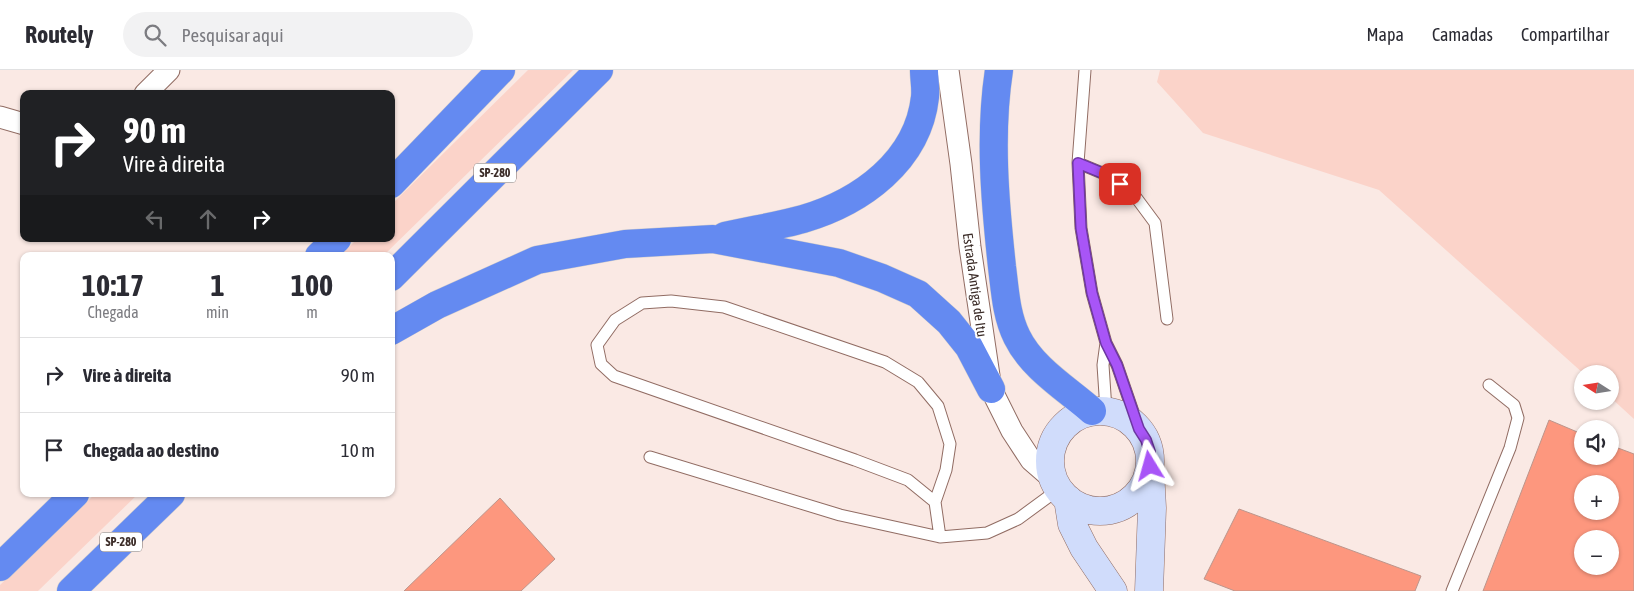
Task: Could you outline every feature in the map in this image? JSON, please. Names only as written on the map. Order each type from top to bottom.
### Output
[{"type":"highway","points":[[395,180],[501,70]]},
{"type":"highway","name":"SP-280","points":[[395,273],[600,70]]},
{"type":"highway","points":[[395,329],[437,305],[537,260],[625,244],[714,239],[803,219],[840,204],[875,183],[898,161],[916,134],[925,97],[924,70]]},
{"type":"highway","points":[[999,70],[993,159],[998,229],[1008,310],[1017,337],[1033,360],[1099,411]]},
{"type":"highway","points":[[714,239],[839,264],[882,278],[918,294],[949,322],[969,347],[991,389]]},
{"type":"highway","points":[[323,252],[334,242]]},
{"type":"highway","points":[[0,567],[72,497]]},
{"type":"highway","name":"SP-280","points":[[70,591],[168,497]]},
{"type":"main road","points":[[1113,591],[1084,548],[1072,524],[1051,468],[1051,454],[1054,442],[1060,431],[1080,414],[1099,411],[1124,416],[1139,429],[1146,440],[1150,452],[1152,508],[1150,591]]},
{"type":"main road","points":[[1060,489],[1080,506],[1091,510],[1115,509],[1135,497],[1148,477],[1150,466]]},
{"type":"street","points":[[149,90],[169,70]]},
{"type":"street","name":"Estrada Antiga de Itu","points":[[948,70],[970,247],[991,389],[1012,431],[1026,452],[1060,489]]},
{"type":"street","points":[[0,117],[20,123]]},
{"type":"lane","points":[[1085,70],[1078,163],[1081,228],[1092,293],[1106,343],[1117,365],[1139,429]]},
{"type":"lane","points":[[1078,163],[1107,175],[1132,192],[1155,223],[1168,319]]},
{"type":"lane","points":[[935,502],[908,480],[828,450],[614,376],[601,364],[597,345],[615,320],[642,303],[671,301],[724,307],[885,362],[918,382],[938,406],[950,444],[946,470],[935,502],[940,538]]},
{"type":"lane","points":[[1099,411],[1106,343]]},
{"type":"lane","points":[[1452,591],[1510,448],[1518,418],[1514,405],[1489,385]]},
{"type":"lane","points":[[650,457],[840,515],[940,538],[987,533],[1018,519],[1060,489]]},
{"type":"shaded area","points":[[528,70],[573,70],[387,252],[344,252],[354,242],[395,242],[395,201]]},
{"type":"shaded area","points":[[1160,70],[1634,70],[1634,419],[1619,405],[1619,365],[1574,365],[1379,190],[1203,133],[1157,82]]},
{"type":"shaded area","points":[[92,497],[135,497],[38,591],[0,591],[0,585]]},
{"type":"building","points":[[1549,420],[1574,431],[1574,465],[1619,465],[1619,448],[1634,454],[1634,591],[1483,591]]},
{"type":"building","points":[[500,498],[555,559],[521,591],[404,591]]},
{"type":"building","points":[[1239,509],[1421,576],[1415,591],[1235,591],[1204,579]]},
{"type":"route","points":[[1120,184],[1107,175],[1078,163],[1081,228],[1092,293],[1106,343],[1117,365],[1139,429],[1146,440],[1150,452],[1150,466]]}]
